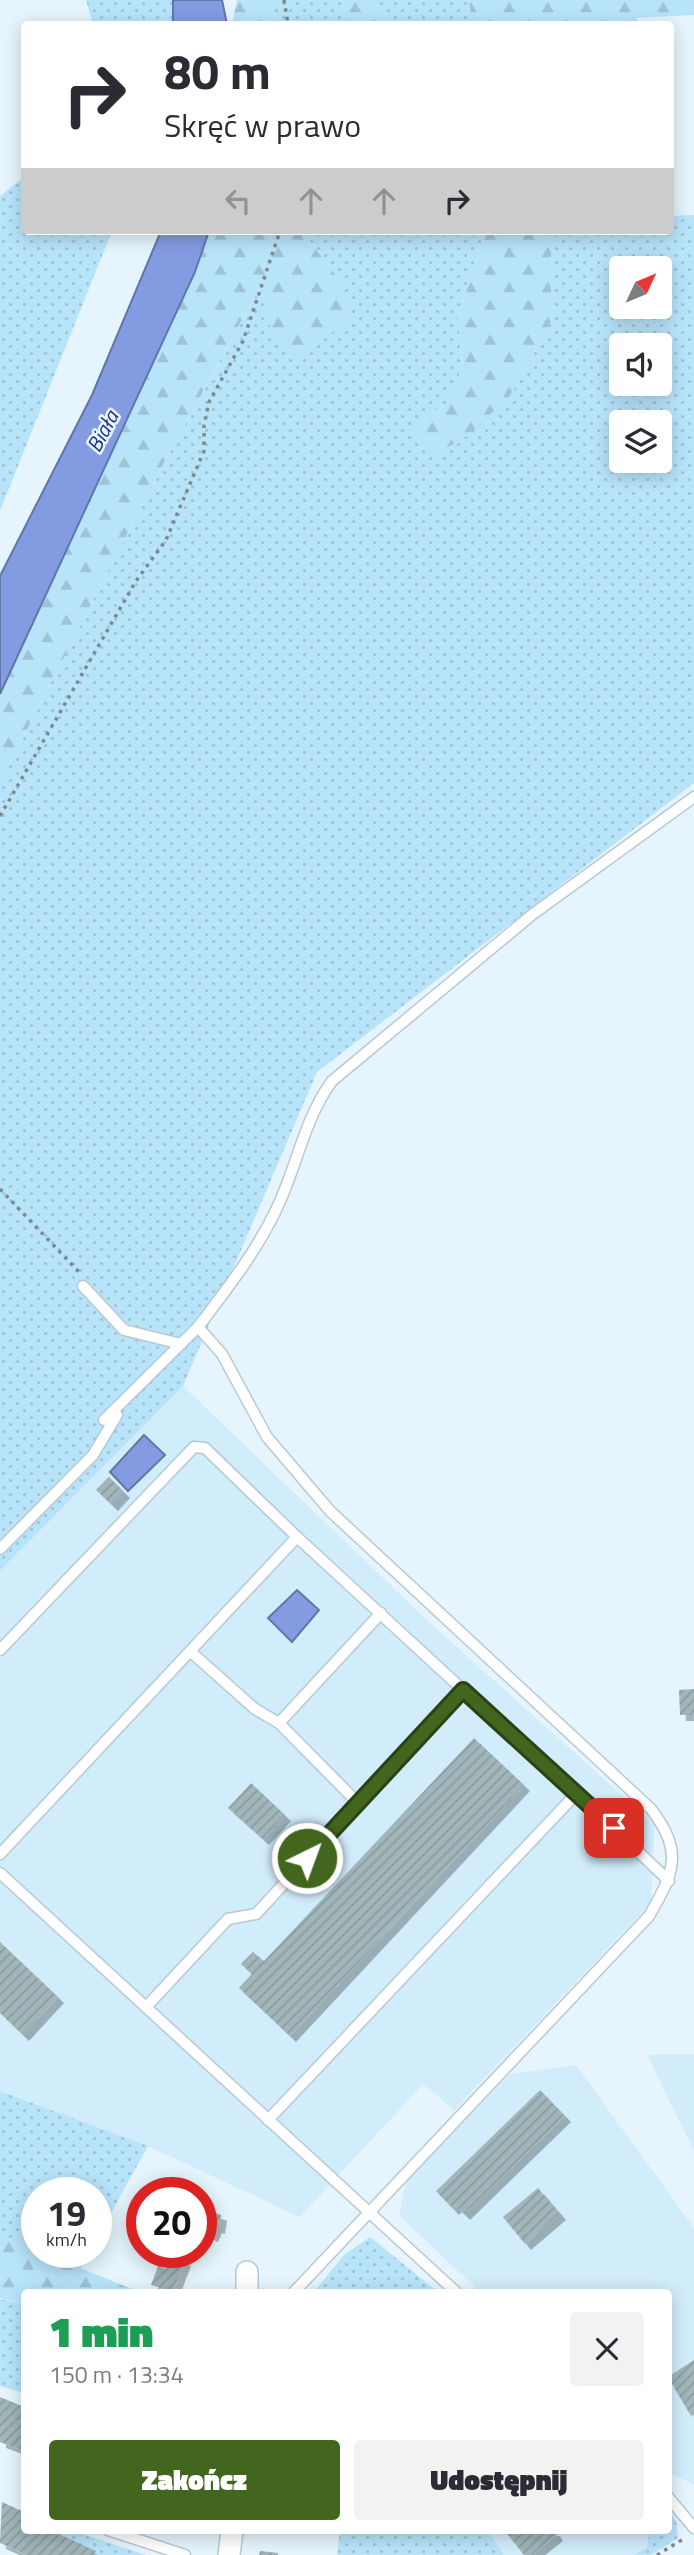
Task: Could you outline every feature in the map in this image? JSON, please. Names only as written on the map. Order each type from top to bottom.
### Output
[{"type":"street","points":[[229,2555],[232,2534]]},
{"type":"lane","points":[[104,1420],[198,1326],[251,1256],[277,1208],[318,1100],[332,1081],[533,914],[694,797]]},
{"type":"lane","points":[[83,1286],[124,1330],[181,1344]]},
{"type":"lane","points":[[198,1326],[222,1354],[267,1437],[330,1511],[651,1809],[666,1830],[674,1862],[669,1881],[649,1916],[297,2289]]},
{"type":"lane","points":[[0,1549],[93,1455],[117,1415],[113,1411]]},
{"type":"lane","points":[[0,1650],[194,1447],[205,1448],[297,1537],[577,1793],[669,1881]]},
{"type":"lane","points":[[0,1854],[297,1537]]},
{"type":"lane","points":[[279,1723],[381,1614]]},
{"type":"lane","points":[[191,1652],[255,1709],[279,1723],[358,1803]]},
{"type":"lane","points":[[147,2006],[228,1919],[256,1914],[463,1690]]},
{"type":"lane","points":[[268,2120],[577,1793]]},
{"type":"lane","points":[[0,1873],[453,2289]]},
{"type":"lane","points":[[672,2502],[694,2528]]},
{"type":"lane","points":[[120,2534],[185,2555]]},
{"type":"path","points":[[284,0],[288,21]]},
{"type":"path","points":[[0,816],[136,581],[166,540],[204,451],[204,425],[209,402],[243,341],[279,235]]},
{"type":"path","points":[[0,1189],[85,1278],[83,1286]]},
{"type":"path","points":[[657,2555],[694,2533]]},
{"type":"shaded area","points":[[183,1386],[430,1623],[655,1825],[651,1903],[454,2110],[423,2084],[300,2217],[148,2146],[0,2091],[0,1571]]},
{"type":"shaded area","points":[[694,2054],[694,2151],[647,2055]]},
{"type":"shaded area","points":[[576,2065],[694,2228],[694,2485],[672,2474],[672,2289],[477,2289],[399,2215],[406,2182],[510,2074]]},
{"type":"shaded area","points":[[490,2534],[649,2534],[647,2547],[633,2555],[504,2555]]},
{"type":"green space","points":[[86,0],[173,0],[173,21],[92,21]]},
{"type":"green space","points":[[237,0],[271,0],[271,21],[233,21]]},
{"type":"green space","points":[[271,0],[342,0],[346,21],[271,21]]},
{"type":"green space","points":[[342,0],[371,0],[391,21],[346,21]]},
{"type":"green space","points":[[371,0],[469,0],[472,21],[391,21]]},
{"type":"green space","points":[[469,0],[694,0],[694,15],[636,18],[638,21],[472,21]]},
{"type":"green space","points":[[21,179],[21,235],[110,235],[0,511],[0,196]]},
{"type":"green space","points":[[694,215],[694,783],[317,1072],[183,1386],[0,1571],[0,782],[158,474],[262,284],[343,284],[310,242],[312,235],[485,235],[458,317],[462,368],[448,402],[412,427],[511,394],[551,322],[551,235],[674,235],[674,216]]},
{"type":"green space","points":[[208,235],[312,235],[310,242],[343,284],[351,320],[293,359],[266,320],[261,285],[158,474],[0,782],[0,694],[195,272]]},
{"type":"green space","points":[[485,235],[551,235],[551,322],[511,394],[469,435],[432,456],[411,427],[448,402],[462,368],[458,317]]},
{"type":"green space","points":[[0,2091],[148,2146],[131,2177],[126,2177],[126,2186],[112,2211],[112,2177],[21,2177],[21,2244],[0,2235]]},
{"type":"green space","points":[[0,2235],[21,2244],[21,2268],[80,2268],[132,2289],[21,2289],[21,2303],[0,2298]]},
{"type":"green space","points":[[370,2237],[434,2289],[316,2289],[344,2255]]},
{"type":"green space","points":[[0,2299],[21,2303],[21,2392],[0,2386]]},
{"type":"green space","points":[[672,2515],[676,2521],[678,2538],[651,2555],[633,2555],[647,2547],[649,2534],[672,2534]]},
{"type":"green space","points":[[57,2534],[83,2534],[146,2555],[94,2555],[96,2551]]},
{"type":"green space","points":[[340,2534],[490,2534],[504,2555],[337,2555]]},
{"type":"water","points":[[173,0],[222,0],[226,21],[173,21]]},
{"type":"water","name":"Biała","points":[[159,235],[208,235],[195,272],[0,694],[0,576],[92,395]]},
{"type":"water","points":[[144,1435],[165,1455],[128,1491],[110,1472]]},
{"type":"water","points":[[297,1590],[319,1610],[292,1642],[268,1618]]},
{"type":"building","points":[[109,1477],[124,1492],[112,1505],[96,1490]]},
{"type":"building","points":[[694,1689],[694,1715],[680,1715],[679,1690]]},
{"type":"building","points":[[474,1738],[524,1785],[290,2036],[239,1988],[252,1974],[241,1964],[253,1952],[264,1961]]},
{"type":"building","points":[[251,1783],[285,1815],[263,1839],[228,1808]]},
{"type":"building","points":[[0,1942],[58,1997],[23,2035],[0,2013]]},
{"type":"building","points":[[540,2090],[565,2116],[464,2214],[456,2206],[453,2209],[436,2191]]},
{"type":"building","points":[[538,2188],[560,2214],[525,2244],[503,2217]]},
{"type":"building","points":[[217,2213],[221,2215],[219,2228],[217,2227]]},
{"type":"building","points":[[157,2268],[182,2268],[174,2289],[151,2285]]},
{"type":"building","points":[[694,2360],[694,2413],[691,2416],[672,2384],[672,2374]]},
{"type":"building","points":[[0,2397],[21,2406],[21,2450],[0,2442]]},
{"type":"building","points":[[2,2502],[21,2511],[21,2534],[59,2534],[96,2551],[94,2555],[27,2555],[0,2543]]},
{"type":"building","points":[[507,2534],[556,2534],[532,2555],[524,2555]]},
{"type":"building","points":[[260,2551],[278,2553],[278,2555],[259,2555]]},
{"type":"route","points":[[307,1858],[463,1690],[614,1828]]}]
